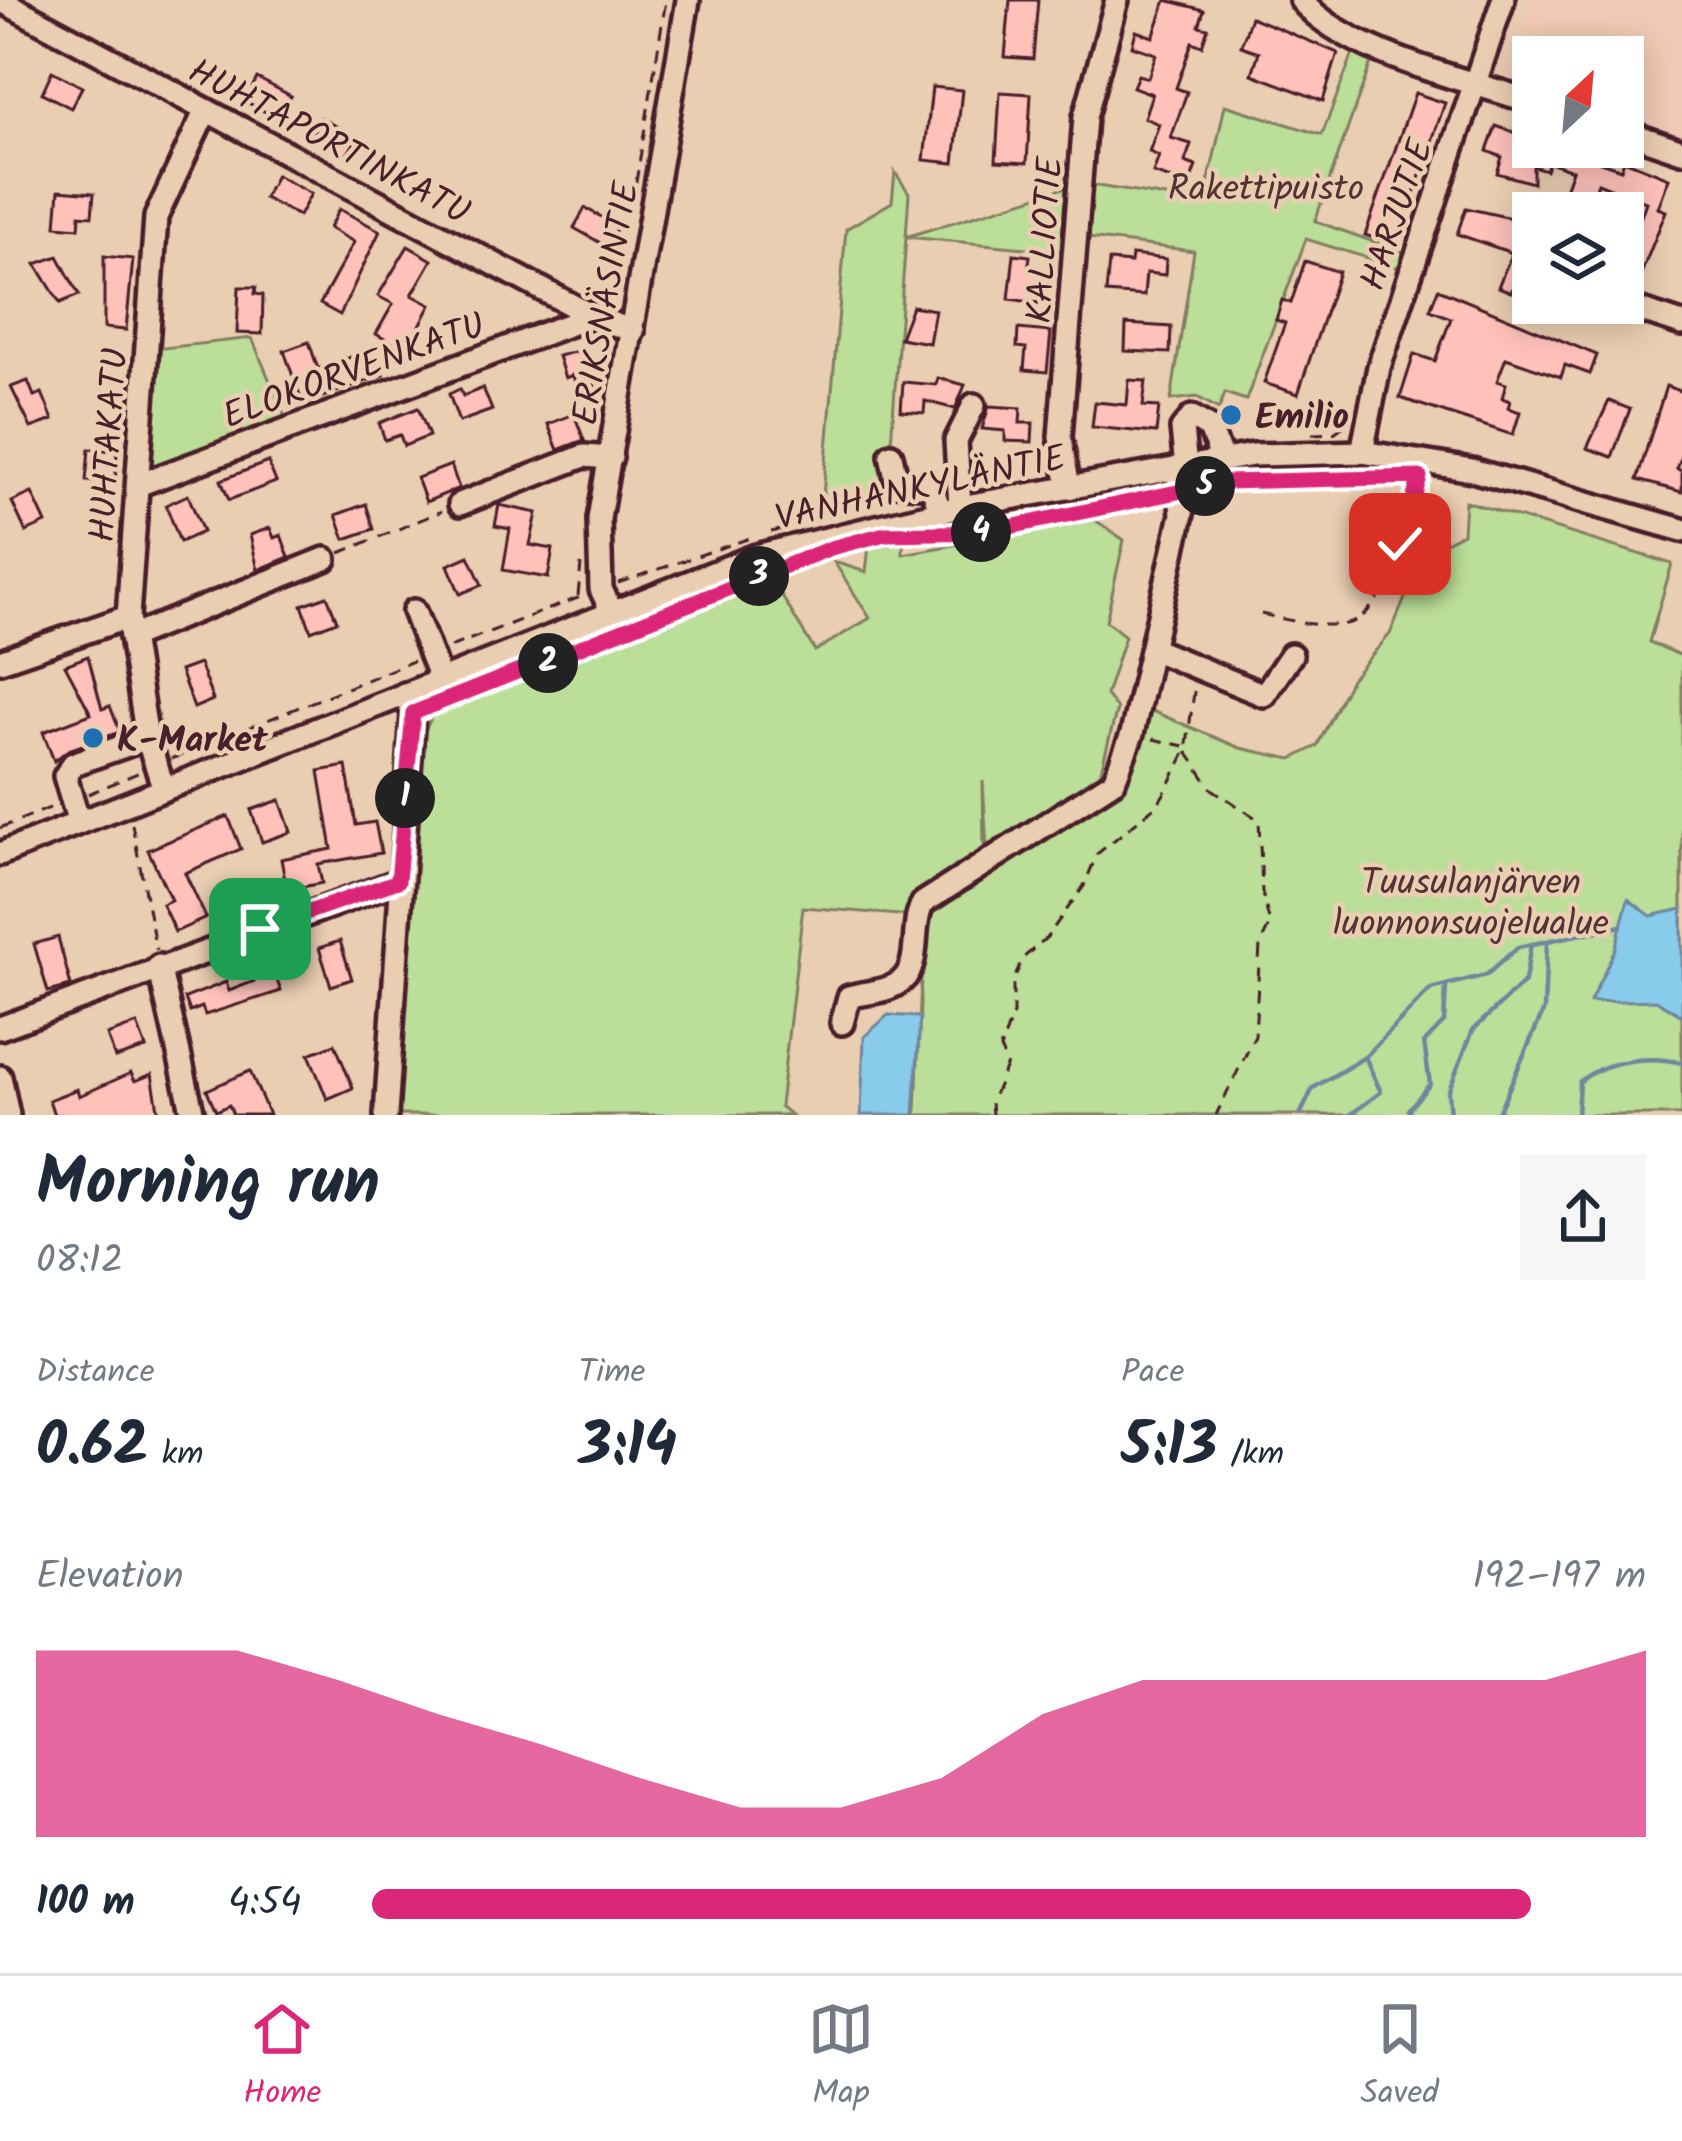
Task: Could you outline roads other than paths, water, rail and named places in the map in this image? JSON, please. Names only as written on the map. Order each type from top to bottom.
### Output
[{"type":"street","name":"HUHTAPORTINKATU","points":[[0,0],[592,316],[633,331]]},
{"type":"street","name":"ERIKSNÄSINTIE","points":[[613,615],[601,589],[599,519],[688,0]]},
{"type":"street","name":"KALLIOTIE","points":[[1069,488],[1060,437],[1085,117],[1117,0]]},
{"type":"street","points":[[1301,0],[1315,16],[1390,53],[1512,95]]},
{"type":"street","name":"HARJUTIE","points":[[1362,452],[1379,367],[1503,0]]},
{"type":"street","name":"HUHTAKATU","points":[[164,789],[147,738],[129,627],[156,217],[205,112]]},
{"type":"street","points":[[1644,138],[1682,151]]},
{"type":"street","points":[[1644,312],[1682,324]]},
{"type":"street","name":"ELOKORVENKATU","points":[[138,485],[592,316]]},
{"type":"street","points":[[946,517],[956,441],[974,405]]},
{"type":"street","points":[[842,1023],[849,997],[899,984],[907,976],[914,959],[914,917],[923,903],[1107,788],[1132,734],[1152,649],[1182,514],[1182,429],[1192,417],[1210,428],[1222,460]]},
{"type":"street","name":"VANHANKYLÄNTIE","points":[[0,854],[164,789],[408,704],[440,679],[756,556],[1069,488],[1222,460],[1362,452],[1472,470],[1681,524]]},
{"type":"street","points":[[891,455],[897,483],[932,486],[946,517]]},
{"type":"street","points":[[460,504],[584,456],[610,458]]},
{"type":"street","points":[[0,661],[129,627],[325,559]]},
{"type":"street","points":[[414,611],[440,679]]},
{"type":"street","points":[[1152,649],[1264,695],[1291,655]]},
{"type":"street","points":[[386,1115],[408,704]]},
{"type":"street","points":[[79,824],[65,776],[74,764],[147,738]]},
{"type":"street","points":[[0,1028],[159,965],[398,881]]},
{"type":"street","points":[[159,965],[193,1115]]},
{"type":"street","points":[[0,1077],[8,1115]]},
{"type":"water","points":[[1628,899],[1651,916],[1682,909],[1682,1016],[1656,1000],[1590,1002],[1615,949]]},
{"type":"water","points":[[888,1015],[920,1017],[914,1115],[861,1115],[864,1037]]},
{"type":"waterway","points":[[1300,1115],[1313,1088],[1365,1057],[1431,989],[1486,975],[1518,947],[1621,926]]},
{"type":"waterway","points":[[1497,1115],[1544,1010],[1547,941]]},
{"type":"waterway","points":[[1450,1115],[1448,1092],[1473,1030],[1525,981],[1531,944]]},
{"type":"waterway","points":[[1413,1115],[1408,1110],[1430,1084],[1424,1043],[1444,1022],[1446,986]]},
{"type":"waterway","points":[[1350,1115],[1381,1092],[1365,1057]]},
{"type":"waterway","points":[[1577,1115],[1579,1082],[1601,1069],[1642,1060],[1682,1063]]},
{"type":"place","name":"Emilio","points":[[1231,415]]},
{"type":"place","name":"K-Market","points":[[93,738]]},
{"type":"park label","name":"Rakettipuisto","points":[[1266,187]]},
{"type":"park label","name":"Tuusulanjärven luonnonsuojelualue","points":[[1471,902]]}]
